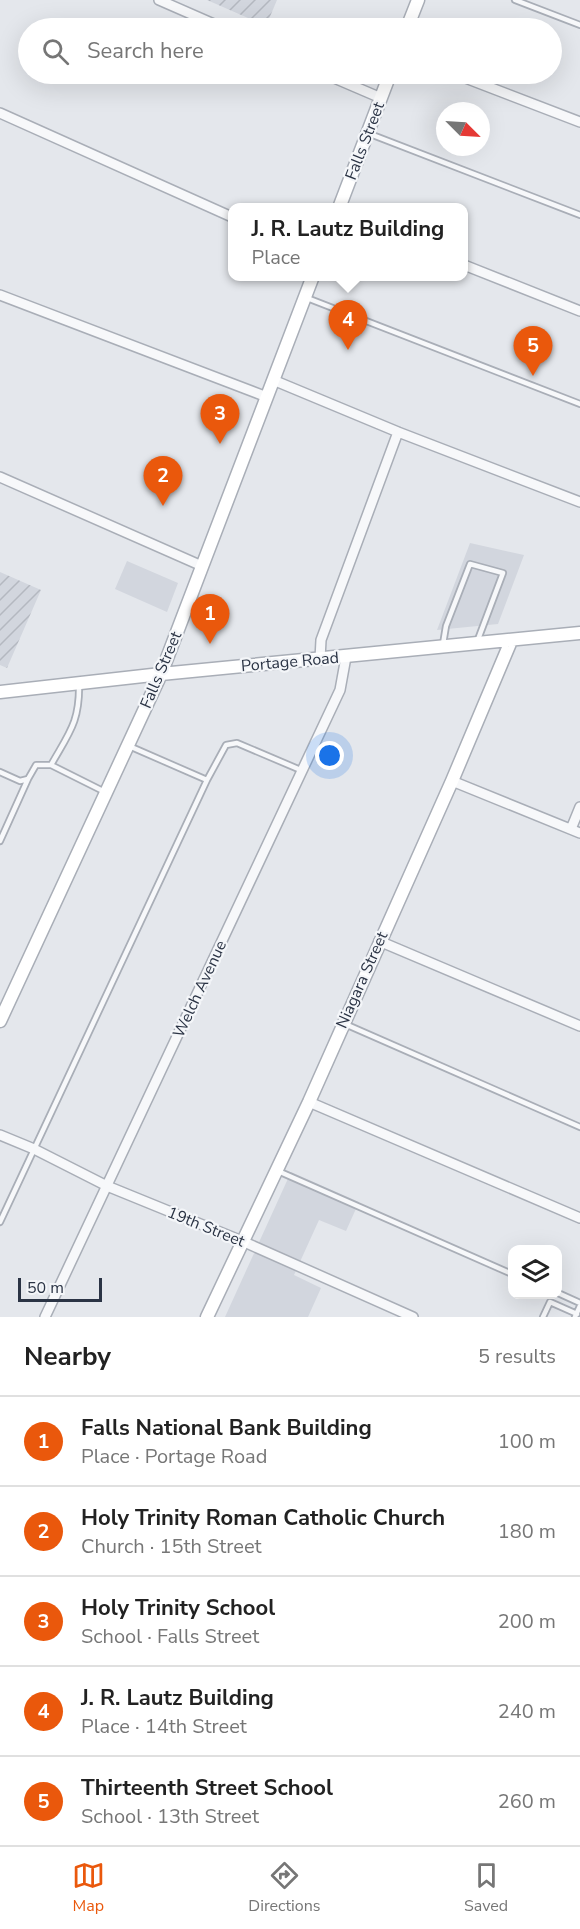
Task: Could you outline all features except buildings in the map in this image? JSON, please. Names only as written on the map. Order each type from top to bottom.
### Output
[{"type":"street","points":[[159,0],[200,18]]},
{"type":"street","points":[[411,18],[418,0]]},
{"type":"street","points":[[348,84],[381,98]]},
{"type":"street","name":"Falls Street","points":[[341,203],[386,84]]},
{"type":"street","points":[[481,84],[580,122]]},
{"type":"street","points":[[0,113],[228,215]]},
{"type":"street","points":[[468,267],[580,311]]},
{"type":"street","name":"Falls Street","points":[[0,1021],[161,674],[311,281]]},
{"type":"street","points":[[0,295],[267,397]]},
{"type":"street","points":[[273,380],[398,432],[580,502]]},
{"type":"street","points":[[320,659],[321,640],[398,432]]},
{"type":"street","points":[[0,477],[202,566]]},
{"type":"street","name":"Portage Road","points":[[0,692],[580,633]]},
{"type":"street","name":"Niagara Street","points":[[207,1317],[309,1102],[512,641]]},
{"type":"street","name":"Welch Avenue","points":[[45,1317],[340,690],[346,657]]},
{"type":"street","points":[[452,781],[576,831],[580,807]]},
{"type":"street","points":[[379,941],[580,1026]]},
{"type":"street","points":[[309,1102],[580,1218]]},
{"type":"street","name":"19th Street","points":[[0,1135],[34,1149],[107,1186],[242,1241],[413,1317]]},
{"type":"lane","points":[[515,0],[562,18]]},
{"type":"lane","points":[[562,18],[580,25]]},
{"type":"lane","points":[[368,133],[580,215]]},
{"type":"lane","points":[[305,297],[580,404]]},
{"type":"lane","points":[[443,648],[446,626],[470,564],[503,573],[476,644]]},
{"type":"lane","points":[[51,765],[76,721],[80,704],[79,683]]},
{"type":"lane","points":[[0,1222],[207,780],[226,745],[237,743],[303,771]]},
{"type":"lane","points":[[128,746],[207,780]]},
{"type":"lane","points":[[0,841],[36,765],[51,765],[107,793]]},
{"type":"lane","points":[[0,772],[20,781],[28,779]]},
{"type":"lane","points":[[342,1023],[580,1127]]},
{"type":"lane","points":[[275,1170],[508,1272]]},
{"type":"lane","points":[[543,1317],[550,1302],[576,1315],[580,1305],[562,1295]]},
{"type":"shaded area","points":[[207,0],[277,0],[269,18],[248,18]]},
{"type":"shaded area","points":[[470,543],[524,555],[498,624],[437,630]]},
{"type":"shaded area","points":[[127,561],[178,583],[167,612],[115,589]]},
{"type":"shaded area","points":[[0,572],[41,590],[7,668],[0,665]]},
{"type":"shaded area","points":[[291,1172],[359,1202],[346,1231],[319,1220],[294,1275],[321,1288],[308,1317],[225,1317]]},
{"type":"place","name":"J. R. Lautz Building","points":[[348,350]]},
{"type":"place","name":"Thirteenth Street School","points":[[533,376]]},
{"type":"place","name":"Holy Trinity School","points":[[220,444]]},
{"type":"place","name":"Holy Trinity Roman Catholic Church","points":[[163,506]]},
{"type":"place","name":"Falls National Bank Building","points":[[210,644]]}]
